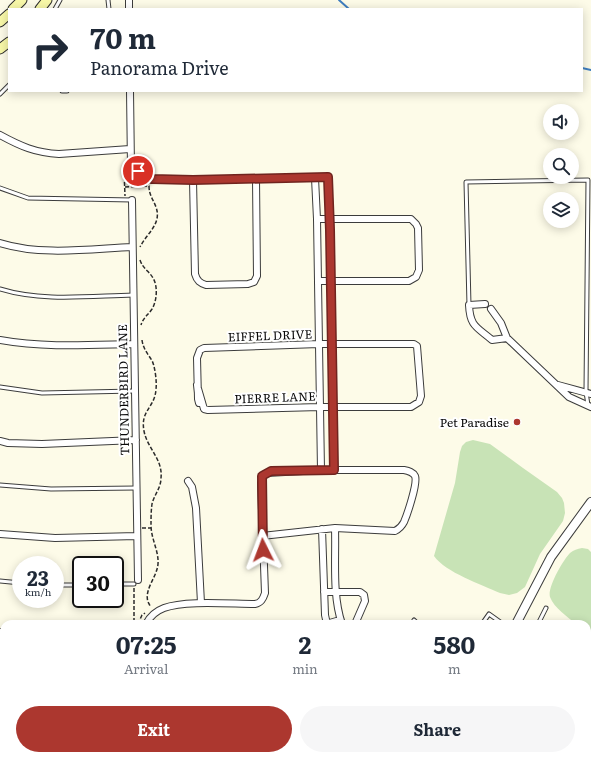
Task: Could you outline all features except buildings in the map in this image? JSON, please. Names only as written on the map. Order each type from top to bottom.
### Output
[{"type":"main road","points":[[14,8],[22,0]]},
{"type":"main road","points":[[41,8],[47,0]]},
{"type":"main road","points":[[0,22],[8,15]]},
{"type":"main road","points":[[0,49],[8,43]]},
{"type":"street","points":[[130,92],[131,167],[144,176],[152,179],[193,180],[328,177],[334,470]]},
{"type":"street","points":[[0,135],[29,150],[48,153],[59,154],[130,149]]},
{"type":"street","points":[[315,178],[321,470]]},
{"type":"street","points":[[193,180],[195,274],[196,279],[200,283],[206,285],[248,284],[254,282],[257,276],[256,179]]},
{"type":"street","points":[[316,199],[329,198]]},
{"type":"street","name":"THUNDERBIRD LANE","points":[[132,200],[133,344],[136,440],[136,582]]},
{"type":"street","points":[[317,219],[411,219],[418,228],[419,270],[416,277],[409,281],[318,281]]},
{"type":"street","points":[[0,243],[21,248],[48,251],[132,247]]},
{"type":"street","points":[[317,253],[330,253]]},
{"type":"street","points":[[485,304],[469,305],[469,316],[476,328],[492,340],[508,338]]},
{"type":"street","points":[[491,309],[501,323],[508,338],[569,397],[589,406]]},
{"type":"street","points":[[318,320],[331,320]]},
{"type":"street","points":[[0,340],[21,344],[51,346],[133,344]]},
{"type":"street","name":"EIFFEL DRIVE","points":[[197,385],[197,358],[200,350],[208,348],[319,344],[414,344],[418,346],[421,396],[419,402]]},
{"type":"street","points":[[557,384],[588,393]]},
{"type":"street","name":"PIERRE LANE","points":[[197,385],[204,409],[208,410],[320,407],[412,407],[419,402]]},
{"type":"street","points":[[0,442],[42,444],[136,440]]},
{"type":"street","points":[[149,620],[153,614],[164,607],[174,605],[201,603],[259,604],[263,600],[265,594],[262,536],[262,476],[271,471],[408,471],[414,476],[416,484],[404,522],[400,528],[395,530],[335,528],[262,536]]},
{"type":"street","points":[[188,481],[192,487],[196,508],[201,603]]},
{"type":"street","points":[[518,620],[551,557],[591,502]]},
{"type":"street","points":[[335,528],[336,591],[340,620]]},
{"type":"street","points":[[322,529],[326,620]]},
{"type":"street","points":[[0,534],[55,538],[137,536]]},
{"type":"street","points":[[324,556],[336,556]]},
{"type":"street","points":[[324,592],[360,592],[364,595],[364,601],[357,620]]},
{"type":"lane","points":[[0,94],[8,87]]},
{"type":"lane","points":[[469,305],[466,182],[588,180],[589,406]]},
{"type":"lane","points":[[0,188],[28,198],[132,200]]},
{"type":"lane","points":[[0,289],[11,292],[47,296],[133,295]]},
{"type":"lane","points":[[0,387],[42,393],[134,391]]},
{"type":"lane","points":[[0,485],[50,489],[136,488]]},
{"type":"lane","points":[[0,581],[12,582]]},
{"type":"lane","points":[[124,583],[136,582]]},
{"type":"lane","points":[[540,620],[546,608]]},
{"type":"lane","points":[[485,620],[489,614],[497,620]]},
{"type":"path","points":[[124,165],[125,197],[132,200]]},
{"type":"path","points":[[125,187],[149,186],[149,194],[157,209],[156,224],[139,249]]},
{"type":"path","points":[[140,260],[144,269],[153,278],[156,292],[154,305],[144,318],[141,329]]},
{"type":"path","points":[[140,620],[142,615],[151,606],[148,602],[147,595],[158,566],[158,559],[151,528],[152,503],[162,478],[156,455],[150,448],[144,430],[144,415],[154,400],[157,386],[153,361],[143,347],[141,336]]},
{"type":"path","points":[[134,620],[136,582]]},
{"type":"green space","points":[[473,440],[490,444],[557,492],[564,503],[565,513],[563,521],[540,554],[525,587],[517,593],[509,595],[500,593],[474,582],[455,573],[439,562],[434,556],[455,483],[462,446],[466,442]]},
{"type":"green space","points":[[582,548],[588,549],[591,552],[591,620],[571,620],[558,609],[550,597],[551,587],[556,574],[570,553]]},
{"type":"waterway","points":[[339,0],[348,8]]},
{"type":"waterway","points":[[583,68],[591,70]]},
{"type":"place","name":"Pet Paradise","points":[[517,422]]},
{"type":"route","points":[[138,171],[144,176],[152,179],[193,180],[328,177],[334,470],[271,471],[262,476],[263,550]]}]
